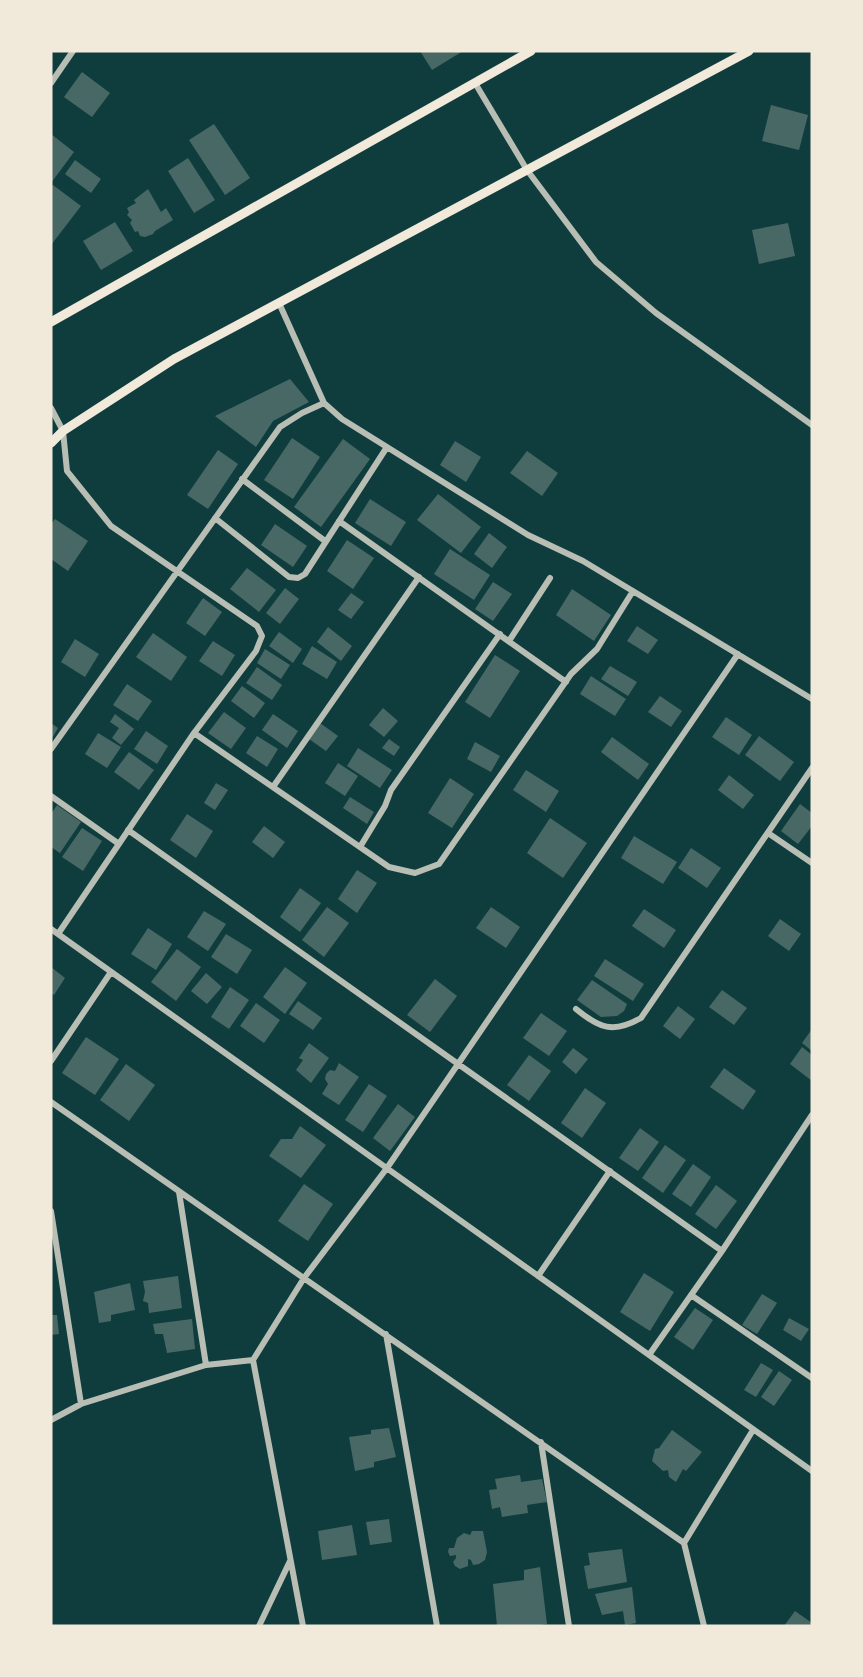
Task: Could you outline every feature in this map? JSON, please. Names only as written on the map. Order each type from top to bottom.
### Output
[{"type":"main road","points":[[51,322],[531,51]]},
{"type":"main road","points":[[51,443],[63,431],[174,359],[749,51]]},
{"type":"street","points":[[51,83],[73,51]]},
{"type":"street","points":[[475,83],[527,170],[596,262],[656,313],[812,424]]},
{"type":"street","points":[[279,303],[324,403],[342,419],[528,535],[583,561],[812,699]]},
{"type":"street","points":[[51,748],[280,427],[324,403]]},
{"type":"street","points":[[51,408],[63,431],[68,471],[111,526],[257,626],[262,636],[256,651],[194,733],[58,934]]},
{"type":"street","points":[[215,518],[289,577],[298,578],[305,574],[387,447]]},
{"type":"street","points":[[242,479],[325,541]]},
{"type":"street","points":[[339,520],[566,681]]},
{"type":"street","points":[[273,787],[419,577]]},
{"type":"street","points":[[509,641],[550,578]]},
{"type":"street","points":[[194,733],[389,867],[415,873],[439,864],[571,674],[597,649],[633,591]]},
{"type":"street","points":[[360,847],[385,806],[391,790],[500,634]]},
{"type":"street","points":[[303,1626],[253,1360],[304,1278],[387,1168],[738,654]]},
{"type":"street","points":[[576,1009],[593,1023],[609,1028],[628,1026],[641,1018],[812,768]]},
{"type":"street","points":[[51,796],[119,844]]},
{"type":"street","points":[[128,830],[722,1251]]},
{"type":"street","points":[[768,833],[812,863]]},
{"type":"street","points":[[51,928],[812,1471]]},
{"type":"street","points":[[51,1061],[111,972]]},
{"type":"street","points":[[51,1102],[684,1543],[704,1626]]},
{"type":"street","points":[[649,1355],[722,1251],[812,1115]]},
{"type":"street","points":[[538,1276],[610,1171]]},
{"type":"street","points":[[179,1192],[206,1365]]},
{"type":"street","points":[[51,1211],[81,1404]]},
{"type":"street","points":[[691,1295],[812,1378]]},
{"type":"street","points":[[386,1334],[436,1626]]},
{"type":"street","points":[[51,1420],[81,1404],[206,1365],[253,1360]]},
{"type":"street","points":[[684,1543],[753,1430]]},
{"type":"street","points":[[541,1442],[569,1626]]},
{"type":"street","points":[[259,1626],[290,1560]]},
{"type":"building","points":[[420,51],[463,51],[432,70]]},
{"type":"building","points":[[82,72],[110,93],[92,117],[64,97]]},
{"type":"building","points":[[771,105],[808,115],[799,150],[762,141]]},
{"type":"building","points":[[214,124],[250,178],[225,195],[189,140]]},
{"type":"building","points":[[51,134],[74,152],[51,183]]},
{"type":"building","points":[[188,158],[215,200],[194,213],[168,171]]},
{"type":"building","points":[[75,160],[101,179],[91,193],[65,174]]},
{"type":"building","points":[[53,185],[81,206],[51,245],[51,187]]},
{"type":"building","points":[[148,189],[161,212],[166,208],[173,220],[145,237],[140,236],[138,231],[135,232],[130,223],[132,220],[127,215],[129,212],[127,208],[136,203],[134,200]]},
{"type":"building","points":[[115,222],[133,251],[101,270],[83,241]]},
{"type":"building","points":[[788,223],[795,256],[759,264],[752,230]]},
{"type":"building","points":[[290,379],[309,402],[273,421],[256,447],[215,416]]},
{"type":"building","points":[[292,438],[320,457],[293,499],[264,480]]},
{"type":"building","points":[[343,439],[370,459],[321,527],[294,507]]},
{"type":"building","points":[[455,441],[481,457],[466,482],[440,465]]},
{"type":"building","points":[[218,450],[238,464],[208,509],[187,495]]},
{"type":"building","points":[[527,451],[558,473],[542,496],[510,473]]},
{"type":"building","points":[[438,494],[481,527],[461,553],[417,520]]},
{"type":"building","points":[[370,499],[406,522],[391,546],[355,523]]},
{"type":"building","points":[[55,519],[88,541],[68,571],[51,559],[51,524]]},
{"type":"building","points":[[275,524],[307,546],[293,567],[261,545]]},
{"type":"building","points":[[489,533],[507,547],[492,568],[474,554]]},
{"type":"building","points":[[347,540],[374,558],[353,589],[327,571]]},
{"type":"building","points":[[450,549],[490,575],[474,600],[434,574]]},
{"type":"building","points":[[247,568],[276,590],[259,612],[230,589]]},
{"type":"building","points":[[493,582],[512,594],[493,621],[475,609]]},
{"type":"building","points":[[285,588],[299,599],[280,624],[266,613]]},
{"type":"building","points":[[572,589],[611,615],[594,641],[556,615]]},
{"type":"building","points":[[351,593],[364,602],[351,619],[338,610]]},
{"type":"building","points":[[203,598],[222,612],[205,636],[186,623]]},
{"type":"building","points":[[637,626],[658,640],[648,654],[627,641]]},
{"type":"building","points":[[328,627],[352,646],[341,661],[317,642]]},
{"type":"building","points":[[279,632],[302,649],[293,663],[269,646]]},
{"type":"building","points":[[153,633],[187,657],[171,681],[136,657]]},
{"type":"building","points":[[75,639],[99,654],[85,677],[61,662]]},
{"type":"building","points":[[213,641],[235,655],[222,676],[199,661]]},
{"type":"building","points":[[312,646],[337,662],[327,679],[302,664]]},
{"type":"building","points":[[265,649],[290,665],[281,679],[257,663]]},
{"type":"building","points":[[495,655],[520,671],[490,718],[465,702]]},
{"type":"building","points":[[610,666],[637,682],[628,696],[601,679]]},
{"type":"building","points":[[257,667],[282,685],[272,700],[246,683]]},
{"type":"building","points":[[591,676],[626,699],[615,716],[580,694]]},
{"type":"building","points":[[127,684],[152,701],[138,721],[113,705]]},
{"type":"building","points":[[242,686],[265,703],[254,718],[231,701]]},
{"type":"building","points":[[660,696],[682,711],[671,727],[648,712]]},
{"type":"building","points":[[383,708],[398,721],[384,737],[369,725]]},
{"type":"building","points":[[224,712],[246,728],[231,749],[208,733]]},
{"type":"building","points":[[115,714],[134,729],[121,745],[112,738],[119,728],[110,722]]},
{"type":"building","points":[[273,714],[298,731],[287,748],[262,730]]},
{"type":"building","points":[[726,717],[752,735],[739,755],[712,737]]},
{"type":"building","points":[[51,723],[58,728],[51,740]]},
{"type":"building","points":[[320,723],[338,736],[326,751],[309,739]]},
{"type":"building","points":[[146,731],[168,746],[157,764],[134,749]]},
{"type":"building","points":[[98,733],[121,747],[107,768],[85,754]]},
{"type":"building","points":[[257,736],[278,749],[267,767],[246,753]]},
{"type":"building","points":[[759,736],[794,762],[780,781],[745,755]]},
{"type":"building","points":[[612,737],[649,764],[638,780],[601,752]]},
{"type":"building","points":[[389,739],[400,747],[394,756],[382,748]]},
{"type":"building","points":[[475,742],[500,756],[491,772],[467,759]]},
{"type":"building","points":[[358,748],[392,770],[380,788],[347,766]]},
{"type":"building","points":[[129,752],[154,770],[139,790],[114,772]]},
{"type":"building","points":[[338,763],[358,776],[345,796],[325,783]]},
{"type":"building","points":[[526,770],[559,791],[546,812],[513,790]]},
{"type":"building","points":[[729,775],[754,795],[743,809],[718,790]]},
{"type":"building","points":[[450,778],[474,794],[452,828],[428,813]]},
{"type":"building","points":[[216,783],[228,790],[215,810],[204,803]]},
{"type":"building","points":[[350,797],[374,812],[367,824],[343,808]]},
{"type":"building","points":[[800,804],[812,813],[812,826],[798,844],[781,831]]},
{"type":"building","points":[[57,805],[81,822],[60,853],[51,847],[51,814]]},
{"type":"building","points":[[187,814],[213,831],[196,858],[170,840]]},
{"type":"building","points":[[550,818],[587,843],[563,878],[527,853]]},
{"type":"building","points":[[264,826],[285,842],[273,858],[252,842]]},
{"type":"building","points":[[82,828],[102,841],[83,871],[62,857]]},
{"type":"building","points":[[634,836],[677,862],[663,884],[621,858]]},
{"type":"building","points":[[691,848],[721,868],[707,888],[678,868]]},
{"type":"building","points":[[357,870],[377,883],[357,913],[338,899]]},
{"type":"building","points":[[300,888],[321,903],[300,932],[280,917]]},
{"type":"building","points":[[327,907],[349,923],[324,957],[302,940]]},
{"type":"building","points":[[491,907],[520,927],[506,948],[476,928]]},
{"type":"building","points":[[644,909],[676,930],[664,948],[632,926]]},
{"type":"building","points":[[204,911],[226,924],[208,951],[187,937]]},
{"type":"building","points":[[780,919],[801,934],[789,951],[768,936]]},
{"type":"building","points":[[148,928],[172,944],[156,970],[131,954]]},
{"type":"building","points":[[226,934],[252,950],[237,974],[211,957]]},
{"type":"building","points":[[177,949],[201,967],[176,1001],[151,982]]},
{"type":"building","points":[[605,959],[644,984],[633,1001],[594,976]]},
{"type":"building","points":[[51,967],[65,978],[54,995],[51,993]]},
{"type":"building","points":[[285,967],[307,983],[285,1014],[263,997]]},
{"type":"building","points":[[206,973],[222,987],[207,1004],[191,991]]},
{"type":"building","points":[[435,979],[457,996],[430,1032],[407,1015]]},
{"type":"building","points":[[592,980],[627,1004],[624,1011],[617,1016],[601,1017],[577,1000]]},
{"type":"building","points":[[230,987],[249,1000],[229,1029],[211,1017]]},
{"type":"building","points":[[722,990],[747,1008],[734,1025],[709,1007]]},
{"type":"building","points":[[298,1001],[322,1018],[313,1030],[289,1014]]},
{"type":"building","points":[[256,1003],[280,1020],[264,1043],[240,1026]]},
{"type":"building","points":[[678,1006],[695,1019],[680,1039],[663,1026]]},
{"type":"building","points":[[541,1013],[567,1031],[549,1056],[523,1038]]},
{"type":"building","points":[[812,1029],[812,1051],[802,1043]]},
{"type":"building","points":[[86,1037],[119,1059],[95,1095],[62,1073]]},
{"type":"building","points":[[309,1043],[329,1058],[311,1083],[296,1070],[303,1060],[299,1058]]},
{"type":"building","points":[[802,1047],[812,1055],[812,1081],[790,1064]]},
{"type":"building","points":[[573,1048],[588,1059],[576,1074],[562,1062]]},
{"type":"building","points":[[529,1055],[551,1071],[529,1101],[507,1085]]},
{"type":"building","points":[[339,1063],[359,1077],[339,1105],[322,1094],[328,1084],[325,1079],[326,1074],[330,1070],[335,1071]]},
{"type":"building","points":[[126,1064],[155,1085],[129,1121],[100,1100]]},
{"type":"building","points":[[724,1068],[756,1091],[743,1110],[710,1087]]},
{"type":"building","points":[[369,1084],[387,1096],[363,1132],[345,1120]]},
{"type":"building","points":[[585,1088],[606,1103],[582,1138],[561,1123]]},
{"type":"building","points":[[398,1104],[415,1117],[390,1151],[373,1138]]},
{"type":"building","points":[[300,1126],[326,1145],[301,1178],[269,1156],[281,1139],[292,1139]]},
{"type":"building","points":[[640,1128],[659,1142],[638,1171],[619,1158]]},
{"type":"building","points":[[665,1145],[686,1160],[663,1193],[642,1178]]},
{"type":"building","points":[[693,1164],[711,1177],[691,1207],[672,1194]]},
{"type":"building","points":[[304,1184],[333,1204],[308,1241],[278,1221]]},
{"type":"building","points":[[716,1185],[737,1201],[716,1229],[695,1214]]},
{"type":"building","points":[[644,1273],[674,1292],[650,1331],[620,1312]]},
{"type":"building","points":[[178,1276],[182,1308],[149,1313],[148,1303],[143,1301],[145,1292],[143,1281]]},
{"type":"building","points":[[130,1283],[135,1310],[111,1315],[111,1321],[99,1323],[94,1292]]},
{"type":"building","points":[[762,1294],[777,1303],[757,1334],[742,1325]]},
{"type":"building","points":[[695,1308],[713,1320],[693,1350],[674,1337]]},
{"type":"building","points":[[51,1315],[57,1315],[59,1334],[51,1335]]},
{"type":"building","points":[[789,1318],[809,1329],[801,1341],[783,1330]]},
{"type":"building","points":[[192,1319],[195,1349],[167,1353],[163,1334],[155,1334],[153,1324]]},
{"type":"building","points":[[761,1363],[773,1370],[756,1397],[744,1390]]},
{"type":"building","points":[[779,1371],[792,1380],[774,1406],[761,1397]]},
{"type":"building","points":[[389,1428],[396,1457],[374,1462],[374,1467],[355,1471],[349,1437],[371,1434],[371,1430]]},
{"type":"building","points":[[672,1430],[702,1452],[686,1471],[683,1469],[676,1482],[669,1477],[668,1470],[663,1471],[652,1461],[655,1449],[659,1448]]},
{"type":"building","points":[[520,1475],[521,1482],[542,1479],[547,1502],[527,1505],[528,1513],[502,1517],[500,1507],[492,1509],[489,1490],[497,1489],[495,1479]]},
{"type":"building","points":[[389,1519],[392,1542],[370,1545],[366,1522]]},
{"type":"building","points":[[352,1525],[357,1555],[322,1560],[318,1531]]},
{"type":"building","points":[[472,1531],[483,1531],[487,1552],[485,1560],[473,1565],[468,1559],[468,1566],[460,1569],[455,1566],[453,1562],[456,1555],[450,1556],[449,1548],[454,1548],[457,1538],[464,1533],[470,1535]]},
{"type":"building","points":[[622,1549],[627,1582],[588,1589],[584,1566],[590,1565],[588,1553]]},
{"type":"building","points":[[540,1567],[547,1624],[497,1626],[493,1584],[524,1580],[524,1570]]},
{"type":"building","points":[[632,1587],[636,1623],[625,1625],[623,1611],[602,1615],[595,1594]]},
{"type":"building","points":[[795,1611],[812,1623],[812,1626],[784,1626]]}]
